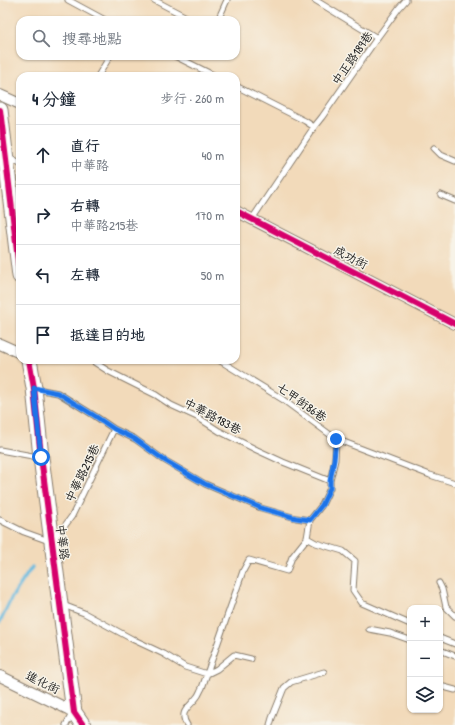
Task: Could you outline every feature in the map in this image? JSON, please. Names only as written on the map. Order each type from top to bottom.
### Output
[{"type":"street","points":[[0,95],[16,102]]},
{"type":"street","points":[[0,110],[16,233]]},
{"type":"street","name":"成功街","points":[[240,213],[455,324]]},
{"type":"street","points":[[0,344],[16,351]]},
{"type":"street","name":"中華路","points":[[30,364],[34,388],[41,457],[74,712],[83,725]]},
{"type":"street","name":"進化街","points":[[0,676],[74,712]]},
{"type":"lane","points":[[68,0],[97,16]]},
{"type":"lane","points":[[154,0],[184,16]]},
{"type":"lane","points":[[220,16],[227,0]]},
{"type":"lane","points":[[314,0],[377,38]]},
{"type":"lane","name":"中正路189巷","points":[[252,219],[314,126],[326,112],[377,38],[406,0]]},
{"type":"lane","points":[[100,72],[108,60]]},
{"type":"lane","points":[[183,60],[207,72]]},
{"type":"lane","points":[[240,88],[314,126]]},
{"type":"lane","points":[[434,148],[441,155],[455,161]]},
{"type":"lane","points":[[6,157],[16,162]]},
{"type":"lane","points":[[441,195],[455,200]]},
{"type":"lane","name":"中華路183巷","points":[[97,364],[257,450],[330,481]]},
{"type":"lane","name":"七甲街86巷","points":[[225,364],[282,399],[336,439],[430,475],[455,482]]},
{"type":"lane","points":[[34,388],[58,393],[114,429],[135,439],[164,460],[205,484],[261,508],[296,518],[310,520]]},
{"type":"lane","name":"中華路215巷","points":[[52,543],[72,516],[114,429]]},
{"type":"lane","points":[[187,725],[184,717],[186,708],[197,698],[202,688],[243,571],[249,560],[287,571],[292,557],[307,538],[310,520],[322,505],[330,488],[336,439]]},
{"type":"lane","points":[[0,450],[41,457]]},
{"type":"lane","points":[[0,520],[24,532],[52,543]]},
{"type":"lane","points":[[307,538],[316,543],[343,551],[355,561],[353,590],[362,603],[407,623]]},
{"type":"lane","points":[[439,583],[446,607],[455,616]]},
{"type":"lane","points":[[60,604],[84,613],[132,639],[164,654],[185,667],[206,674],[217,669],[234,655],[251,659]]},
{"type":"lane","points":[[369,629],[390,633],[407,639]]},
{"type":"lane","points":[[443,639],[455,644]]},
{"type":"lane","points":[[443,651],[455,656]]},
{"type":"lane","points":[[270,725],[284,688],[291,682],[324,672]]},
{"type":"lane","points":[[443,687],[455,690]]},
{"type":"lane","points":[[66,725],[74,712]]},
{"type":"waterway","points":[[0,622],[12,597],[32,567]]},
{"type":"cycle path","points":[[0,110],[16,243]]},
{"type":"cycle path","points":[[240,213],[455,324]]},
{"type":"cycle path","points":[[30,364],[34,388],[41,457],[74,712],[83,725]]},
{"type":"route","points":[[41,457],[34,388],[58,393],[114,429],[135,439],[164,460],[205,484],[261,508],[296,518],[310,520],[322,505],[330,488],[336,439]]}]
